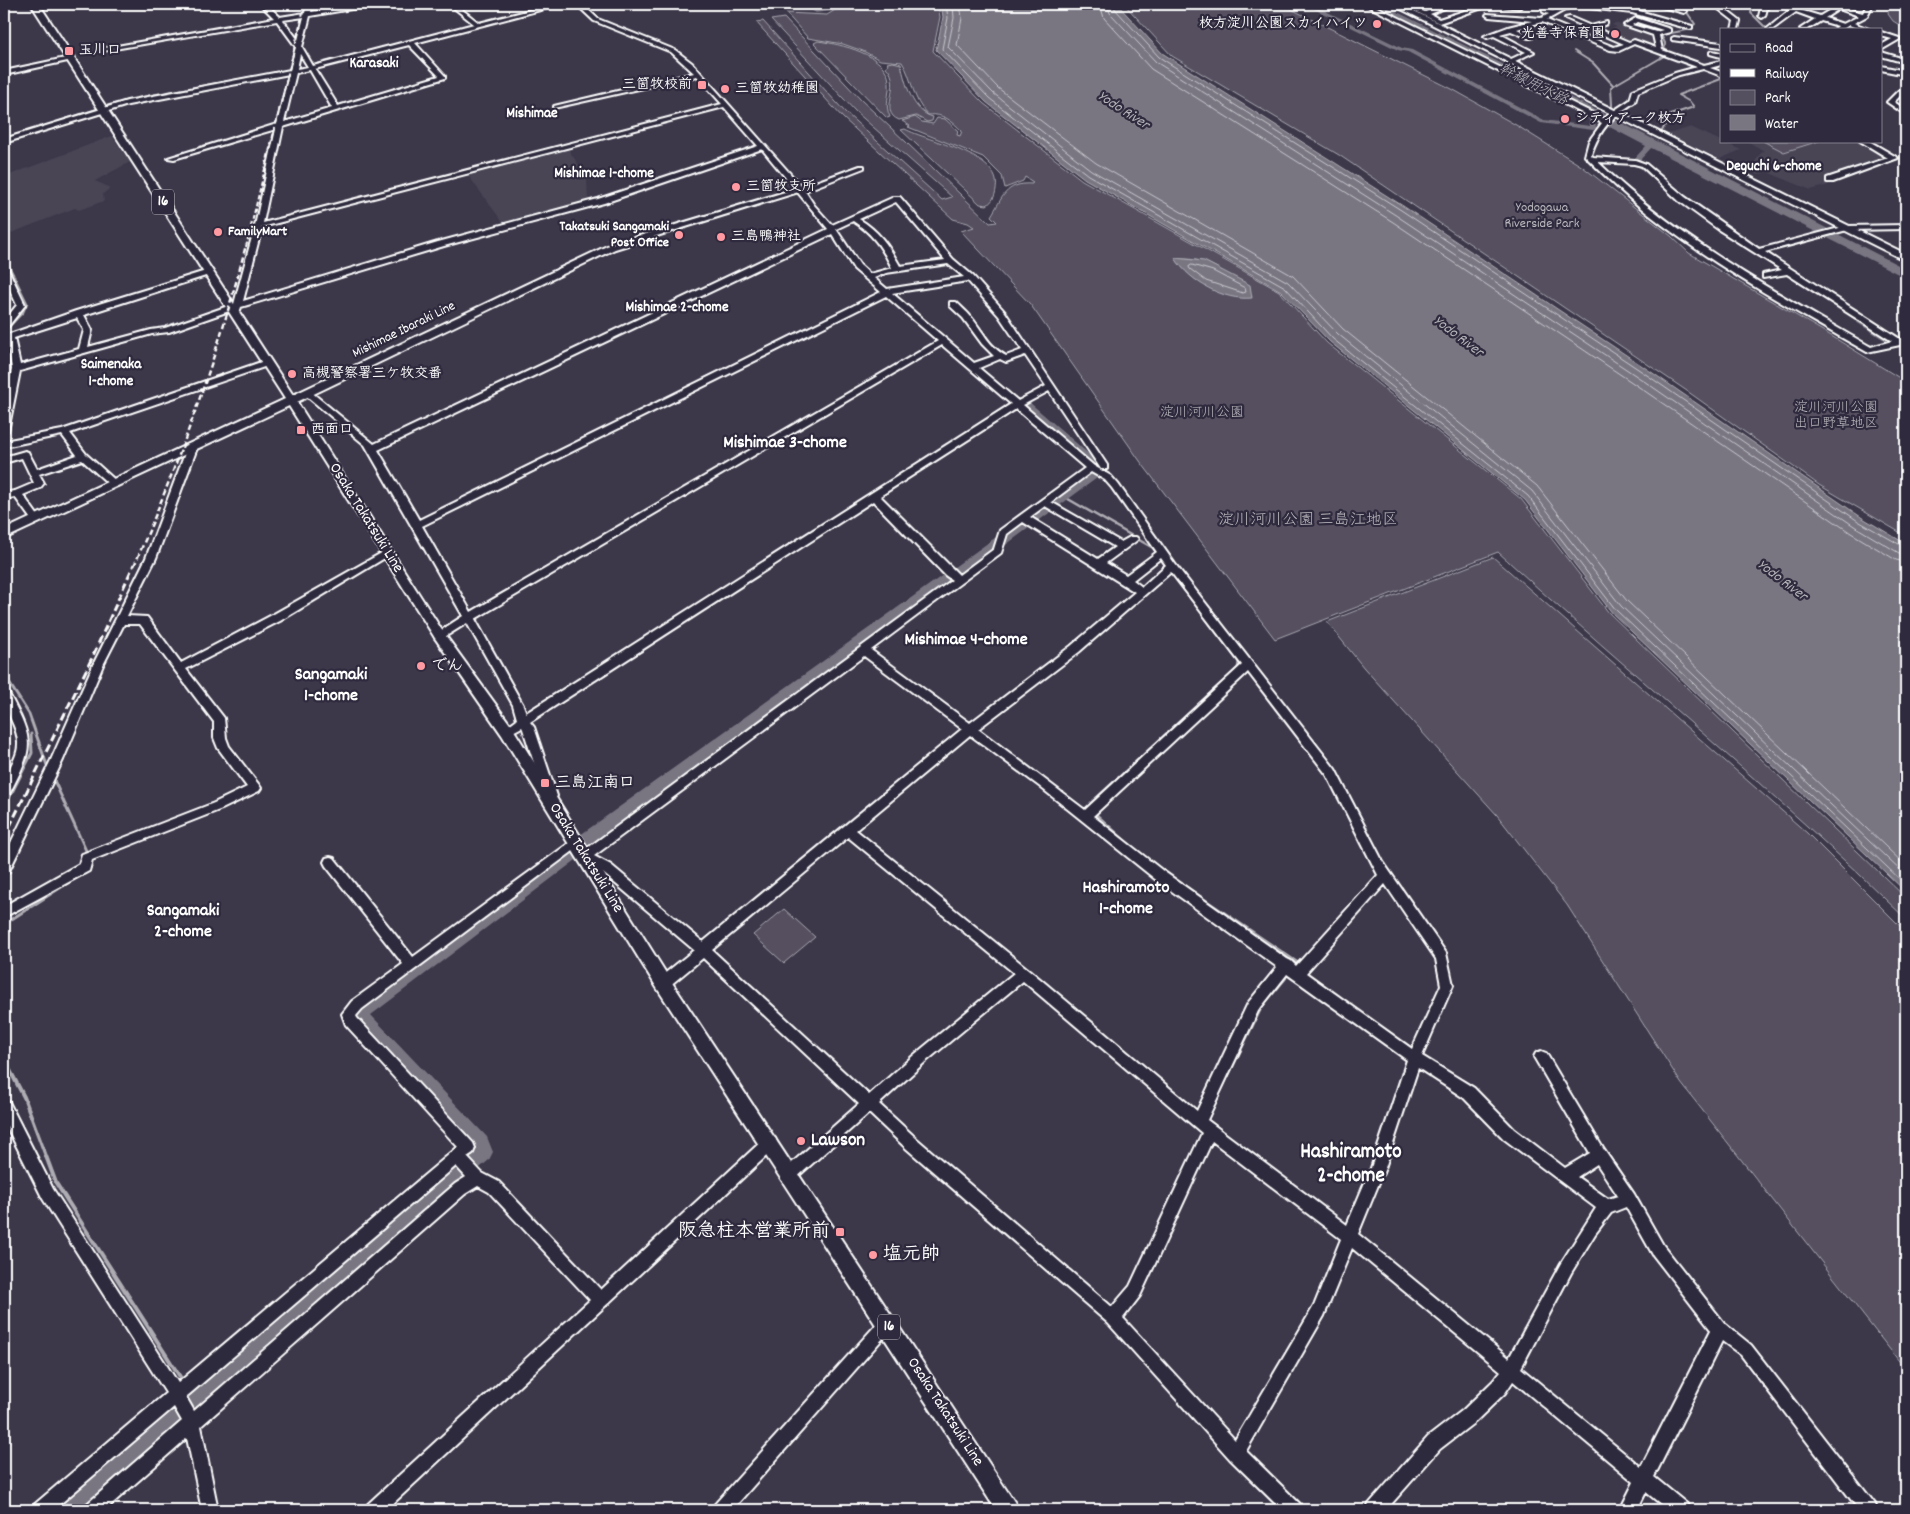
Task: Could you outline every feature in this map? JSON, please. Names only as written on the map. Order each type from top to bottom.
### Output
[{"type":"main road","name":"Osaka Takatsuki Line","points":[[35,4],[234,310],[439,635],[508,731],[557,814],[663,983],[770,1143],[1008,1510]]},
{"type":"main road","points":[[1395,4],[1906,258]]},
{"type":"main road","name":"Mishimae Ibaraki Line","points":[[4,535],[192,448],[617,245],[801,190]]},
{"type":"street","points":[[263,4],[280,19],[336,109]]},
{"type":"street","points":[[234,310],[259,226],[280,126],[310,4]]},
{"type":"street","points":[[103,50],[369,4]]},
{"type":"street","points":[[452,4],[478,25]]},
{"type":"street","points":[[4,141],[103,109],[160,95],[293,72],[560,4]]},
{"type":"street","points":[[579,4],[596,20],[605,25],[673,51],[690,64],[801,190],[811,206],[832,229],[857,267],[1016,405],[1091,468],[1108,478],[1172,566],[1331,772],[1385,876],[1442,957],[1447,985],[1414,1058],[1378,1168],[1319,1311],[1236,1453]]},
{"type":"street","points":[[1368,4],[1606,122]]},
{"type":"street","points":[[1424,14],[1452,4]]},
{"type":"street","points":[[1492,4],[1519,5],[1521,18]]},
{"type":"street","points":[[1543,4],[1545,10],[1555,14]]},
{"type":"street","points":[[1511,60],[1531,52],[1491,35],[1542,20],[1573,4],[1594,7],[1628,7],[1690,27]]},
{"type":"street","points":[[1573,4],[1579,14],[1565,19],[1629,44]]},
{"type":"street","points":[[1594,7],[1604,4]]},
{"type":"street","points":[[1654,4],[1684,11]]},
{"type":"street","points":[[1762,16],[1765,4]]},
{"type":"street","points":[[1777,4],[1843,26],[1858,28]]},
{"type":"street","points":[[1770,28],[1795,10],[1808,4]]},
{"type":"street","points":[[1843,26],[1865,15],[1870,4]]},
{"type":"street","points":[[1716,5],[1749,5]]},
{"type":"street","points":[[1716,5],[1737,21],[1738,28]]},
{"type":"street","points":[[1805,28],[1821,18],[1835,5],[1865,15]]},
{"type":"street","points":[[1409,6],[1439,21],[1476,6],[1512,29],[1530,37]]},
{"type":"street","points":[[1489,15],[1542,20],[1617,50],[1634,42],[1720,74]]},
{"type":"street","points":[[1636,20],[1668,30],[1668,32],[1656,34],[1628,26],[1627,25],[1636,20]]},
{"type":"street","points":[[1590,28],[1605,22]]},
{"type":"street","points":[[1656,34],[1659,49],[1662,52]]},
{"type":"street","points":[[1882,34],[1897,39],[1882,47]]},
{"type":"street","points":[[1678,41],[1720,45]]},
{"type":"street","points":[[172,158],[443,77],[410,42]]},
{"type":"street","points":[[1712,54],[1720,55]]},
{"type":"street","points":[[1882,54],[1902,60],[1906,57]]},
{"type":"street","points":[[4,73],[70,59]]},
{"type":"street","points":[[1720,63],[1677,74],[1635,91],[1631,104],[1615,112],[1606,122],[1590,147],[1588,155],[1603,172],[1675,230],[1776,296],[1870,350],[1903,342]]},
{"type":"street","points":[[1882,68],[1906,73]]},
{"type":"street","points":[[556,107],[698,74]]},
{"type":"street","points":[[1906,91],[1900,92],[1890,102],[1906,114]]},
{"type":"street","points":[[259,226],[725,105]]},
{"type":"street","points":[[1830,180],[1894,158],[1865,142]]},
{"type":"street","points":[[16,369],[150,332],[166,330],[234,310],[441,244],[601,200],[762,147]]},
{"type":"street","points":[[1592,159],[1637,162],[1722,228],[1903,342]]},
{"type":"street","points":[[801,190],[862,167]]},
{"type":"street","points":[[372,449],[897,199],[950,261],[970,278],[1002,314],[1104,467]]},
{"type":"street","points":[[854,219],[872,230],[881,239],[897,269]]},
{"type":"street","points":[[1760,251],[1847,228],[1906,227]]},
{"type":"street","points":[[868,277],[897,269],[950,261]]},
{"type":"street","points":[[4,269],[22,306],[4,326]]},
{"type":"street","points":[[1766,276],[1788,271]]},
{"type":"street","points":[[4,431],[16,369],[7,338],[208,272]]},
{"type":"street","points":[[417,525],[893,290],[970,278]]},
{"type":"street","points":[[953,304],[970,321],[983,340],[999,357],[1006,359],[1028,351]]},
{"type":"street","points":[[79,313],[88,330],[83,350]]},
{"type":"street","points":[[439,635],[943,341]]},
{"type":"street","points":[[973,368],[999,357]]},
{"type":"street","points":[[4,444],[64,432],[267,363]]},
{"type":"street","points":[[508,731],[1016,405],[1050,387]]},
{"type":"street","points":[[307,393],[369,443],[518,706],[523,721],[528,727],[557,814]]},
{"type":"street","points":[[64,432],[83,456],[114,484]]},
{"type":"street","points":[[4,869],[57,760],[150,558],[192,448]]},
{"type":"street","points":[[4,460],[25,454],[39,483],[37,486],[17,494],[4,496]]},
{"type":"street","points":[[33,473],[83,456]]},
{"type":"street","points":[[1091,468],[1003,532],[998,551],[585,856],[608,869],[704,951],[920,1150],[1113,1318],[1236,1453],[1294,1510]]},
{"type":"street","points":[[17,494],[36,520]]},
{"type":"street","points":[[874,496],[949,572],[960,580]]},
{"type":"street","points":[[1044,502],[1122,547]]},
{"type":"street","points":[[1022,517],[1099,563],[1142,592]]},
{"type":"street","points":[[1099,563],[1133,539]]},
{"type":"street","points":[[180,668],[276,618],[388,553]]},
{"type":"street","points":[[1126,580],[1158,555]]},
{"type":"street","points":[[663,983],[970,729],[1075,649],[1172,566]]},
{"type":"street","points":[[4,912],[85,867],[86,857],[218,806],[255,788],[224,748],[220,738],[220,721],[143,620],[120,620]]},
{"type":"street","points":[[863,650],[970,729],[1159,874],[1414,1058],[1469,1093],[1509,1134],[1606,1207]]},
{"type":"street","points":[[1085,817],[1248,666]]},
{"type":"street","points":[[4,695],[21,729],[25,746],[23,757],[4,793]]},
{"type":"street","points":[[847,829],[1023,973],[1205,1126],[1349,1236],[1681,1510]]},
{"type":"street","points":[[41,1510],[468,1148],[351,1021],[350,1014],[356,1005],[576,843]]},
{"type":"street","points":[[330,862],[411,964]]},
{"type":"street","points":[[1113,1318],[1135,1290],[1253,1007],[1343,923],[1361,900],[1385,876]]},
{"type":"street","points":[[790,1174],[869,1103],[1023,973]]},
{"type":"street","points":[[1541,1057],[1599,1155],[1629,1199],[1658,1250],[1720,1329],[1746,1350],[1869,1510]]},
{"type":"street","points":[[4,1107],[48,1194],[192,1423],[210,1510]]},
{"type":"street","points":[[374,1510],[770,1143]]},
{"type":"street","points":[[1565,1176],[1599,1155]]},
{"type":"street","points":[[457,1156],[477,1178],[494,1187],[600,1300]]},
{"type":"street","points":[[93,1510],[460,1189],[477,1178]]},
{"type":"street","points":[[1375,1510],[1434,1444],[1469,1416],[1499,1387],[1511,1370],[1566,1268],[1606,1207],[1629,1199]]},
{"type":"street","points":[[721,1510],[887,1323]]},
{"type":"street","points":[[1628,1510],[1720,1329]]},
{"type":"shaded area","points":[[1615,23],[1654,35],[1657,49],[1632,40],[1628,43],[1604,32],[1617,27],[1612,25]]},
{"type":"shaded area","points":[[1691,127],[1720,142],[1741,150],[1720,159],[1668,134]]},
{"type":"shaded area","points":[[112,136],[130,162],[95,181],[109,187],[103,194],[104,201],[79,210],[75,208],[4,236],[4,177]]},
{"type":"shaded area","points":[[1749,142],[1859,142],[1889,158],[1827,181],[1829,185],[1811,190],[1767,172],[1758,175],[1749,171],[1764,151]]},
{"type":"shaded area","points":[[567,147],[587,178],[588,201],[504,224],[467,174]]},
{"type":"green space","points":[[871,4],[938,4],[940,17],[933,51],[983,103],[1082,180],[1279,291],[1327,343],[1521,499],[1609,613],[1906,898],[1906,919],[1755,779],[1498,552],[1275,639],[1140,461],[1030,304],[961,231],[974,227],[968,223],[953,219],[843,118],[756,22],[763,21],[845,112],[942,200],[952,197],[855,111],[771,20],[784,18],[861,100],[990,223],[997,222],[991,216],[1006,193],[1016,186],[1032,184],[1033,182],[1025,177],[1023,181],[1005,188],[1002,176],[983,157],[908,127],[910,126],[902,121],[915,117],[922,122],[933,124],[937,118],[945,119],[958,131],[957,135],[960,136],[962,131],[947,119],[938,115],[928,115],[919,103],[902,62],[880,60],[863,51],[843,44],[808,38],[786,13],[827,15],[835,10]],"holes":[[[1176,259],[1189,259],[1209,264],[1218,269],[1252,297],[1231,296],[1220,293],[1199,282]]]},
{"type":"green space","name":"Yodogawa Riverside Park","points":[[1124,4],[1281,4],[1452,89],[1516,125],[1583,167],[1671,236],[1689,253],[1906,382],[1906,536],[1819,485],[1687,391],[1339,155],[1172,56]]},
{"type":"green space","points":[[1889,4],[1906,4],[1906,29],[1893,21],[1888,14]]},
{"type":"green space","points":[[818,41],[861,52],[880,64],[887,72],[889,82],[887,104],[890,117],[887,118],[814,43]]},
{"type":"green space","points":[[887,63],[901,64],[915,103],[926,114],[933,117],[932,121],[927,122],[916,116],[899,120],[893,116],[890,104],[893,82],[891,74],[886,67]]},
{"type":"green space","points":[[905,129],[961,151],[976,158],[988,167],[995,177],[996,192],[991,202],[987,205],[980,204],[901,130]]},
{"type":"green space","points":[[1765,142],[1816,142],[1784,152]]},
{"type":"green space","points":[[1493,557],[1807,833],[1906,932],[1906,1370],[1681,1083],[1567,905],[1497,815],[1364,668],[1327,622]]},
{"type":"green space","points":[[784,909],[815,937],[784,963],[753,935]]},
{"type":"water","name":"Yodo River","points":[[941,4],[1117,4],[1162,53],[1403,206],[1647,369],[1861,517],[1906,544],[1906,892],[1613,614],[1525,500],[1330,342],[1281,291],[1085,179],[986,102],[936,50],[943,17]]},
{"type":"water","points":[[1175,258],[1204,261],[1250,285],[1252,298],[1230,296],[1209,288],[1189,275]]},
{"type":"waterway","points":[[475,24],[553,4]]},
{"type":"waterway","points":[[816,10],[854,4]]},
{"type":"waterway","points":[[1307,4],[1400,49],[1410,51],[1543,122],[1593,128],[1592,120]]},
{"type":"waterway","name":"幹線用水路","points":[[1374,4],[1606,119],[1906,274]]},
{"type":"waterway","points":[[1613,122],[1611,87],[1664,56],[1665,43],[1661,35],[1687,30],[1695,24],[1684,8],[1674,4]]},
{"type":"waterway","points":[[1753,4],[1751,13],[1766,28]]},
{"type":"waterway","points":[[1574,51],[1593,63],[1613,85]]},
{"type":"waterway","points":[[294,69],[318,65]]},
{"type":"waterway","points":[[4,139],[109,105],[151,95],[256,76]]},
{"type":"waterway","points":[[1662,131],[1670,115],[1694,107],[1690,102],[1678,95],[1720,79]]},
{"type":"waterway","points":[[1613,122],[1608,124],[1650,146],[1635,161],[1665,187]]},
{"type":"waterway","points":[[1653,135],[1833,225]]},
{"type":"waterway","points":[[4,256],[27,303],[23,312],[4,332]]},
{"type":"waterway","points":[[1859,320],[1889,339]]},
{"type":"waterway","points":[[58,1510],[481,1152],[479,1145],[358,1017],[359,1011],[569,854],[1092,475],[1096,470],[1094,466],[1023,404]]},
{"type":"waterway","points":[[1063,496],[1153,548],[1166,566]]},
{"type":"waterway","points":[[1165,564],[1168,568]]},
{"type":"waterway","points":[[1132,847],[1089,808],[1091,803],[1238,668],[1239,662],[1184,589]]},
{"type":"waterway","points":[[4,675],[29,714],[49,771]]},
{"type":"waterway","points":[[4,808],[32,753],[31,734]]},
{"type":"waterway","points":[[52,776],[88,855]]},
{"type":"waterway","points":[[87,871],[92,866],[90,861]]},
{"type":"waterway","points":[[1161,870],[1298,963],[1294,967]]},
{"type":"waterway","points":[[4,924],[77,877]]},
{"type":"waterway","points":[[1284,979],[1290,972]]},
{"type":"waterway","points":[[1215,1102],[1261,1007],[1285,978]]},
{"type":"waterway","points":[[4,1059],[24,1097],[56,1183],[184,1383]]},
{"type":"waterway","points":[[1208,1117],[1207,1120],[1229,1137]]},
{"type":"waterway","points":[[189,1390],[193,1397]]},
{"type":"railway","points":[[246,247],[305,4]]},
{"type":"railway","points":[[134,566],[167,487],[196,408],[223,327],[246,245]]},
{"type":"railway","points":[[4,838],[91,660],[134,564]]},
{"type":"place","name":"枚方淀川公園スカイハイツ","points":[[1377,24]]},
{"type":"place","name":"光善寺保育園","points":[[1615,34]]},
{"type":"place","name":"玉川口","points":[[69,51]]},
{"type":"place","name":"三箇牧校前","points":[[702,85]]},
{"type":"place","name":"三箇牧幼稚園","points":[[725,89]]},
{"type":"place","name":"シティアーク枚方","points":[[1565,119]]},
{"type":"place","name":"三箇牧支所","points":[[736,187]]},
{"type":"place","name":"FamilyMart","points":[[218,232]]},
{"type":"place","name":"Takatsuki Sangamaki Post Office","points":[[679,235]]},
{"type":"place","name":"三島鴨神社","points":[[721,237]]},
{"type":"place","name":"高槻警察署三ケ牧交番","points":[[292,374]]},
{"type":"place","name":"西面口","points":[[301,430]]},
{"type":"place","name":"でん","points":[[421,666]]},
{"type":"place","name":"三島江南口","points":[[545,783]]},
{"type":"place","name":"Lawson","points":[[801,1141]]},
{"type":"place","name":"阪急柱本営業所前","points":[[840,1232]]},
{"type":"place","name":"塩元帥","points":[[873,1255]]},
{"type":"district","name":"Karasaki","points":[[374,64]]},
{"type":"district","name":"Mishimae","points":[[532,114]]},
{"type":"district","name":"Deguchi 6-chome","points":[[1774,167]]},
{"type":"district","name":"Mishimae 1-chome","points":[[604,174]]},
{"type":"district","name":"Mishimae 2-chome","points":[[677,308]]},
{"type":"district","name":"Saimenaka 1-chome","points":[[111,374]]},
{"type":"district","name":"Mishimae 3-chome","points":[[785,443]]},
{"type":"district","name":"Mishimae 4-chome","points":[[966,640]]},
{"type":"district","name":"Sangamaki 1-chome","points":[[331,685]]},
{"type":"district","name":"Hashiramoto 1-chome","points":[[1126,898]]},
{"type":"district","name":"Sangamaki 2-chome","points":[[183,921]]},
{"type":"district","name":"Hashiramoto 2-chome","points":[[1351,1165]]},
{"type":"park label","name":"淀川河川公園","points":[[1202,413]]},
{"type":"park label","name":"淀川河川公園 出口野草地区","points":[[1836,416]]},
{"type":"park label","name":"淀川河川公園 三島江地区","points":[[1308,520]]}]
